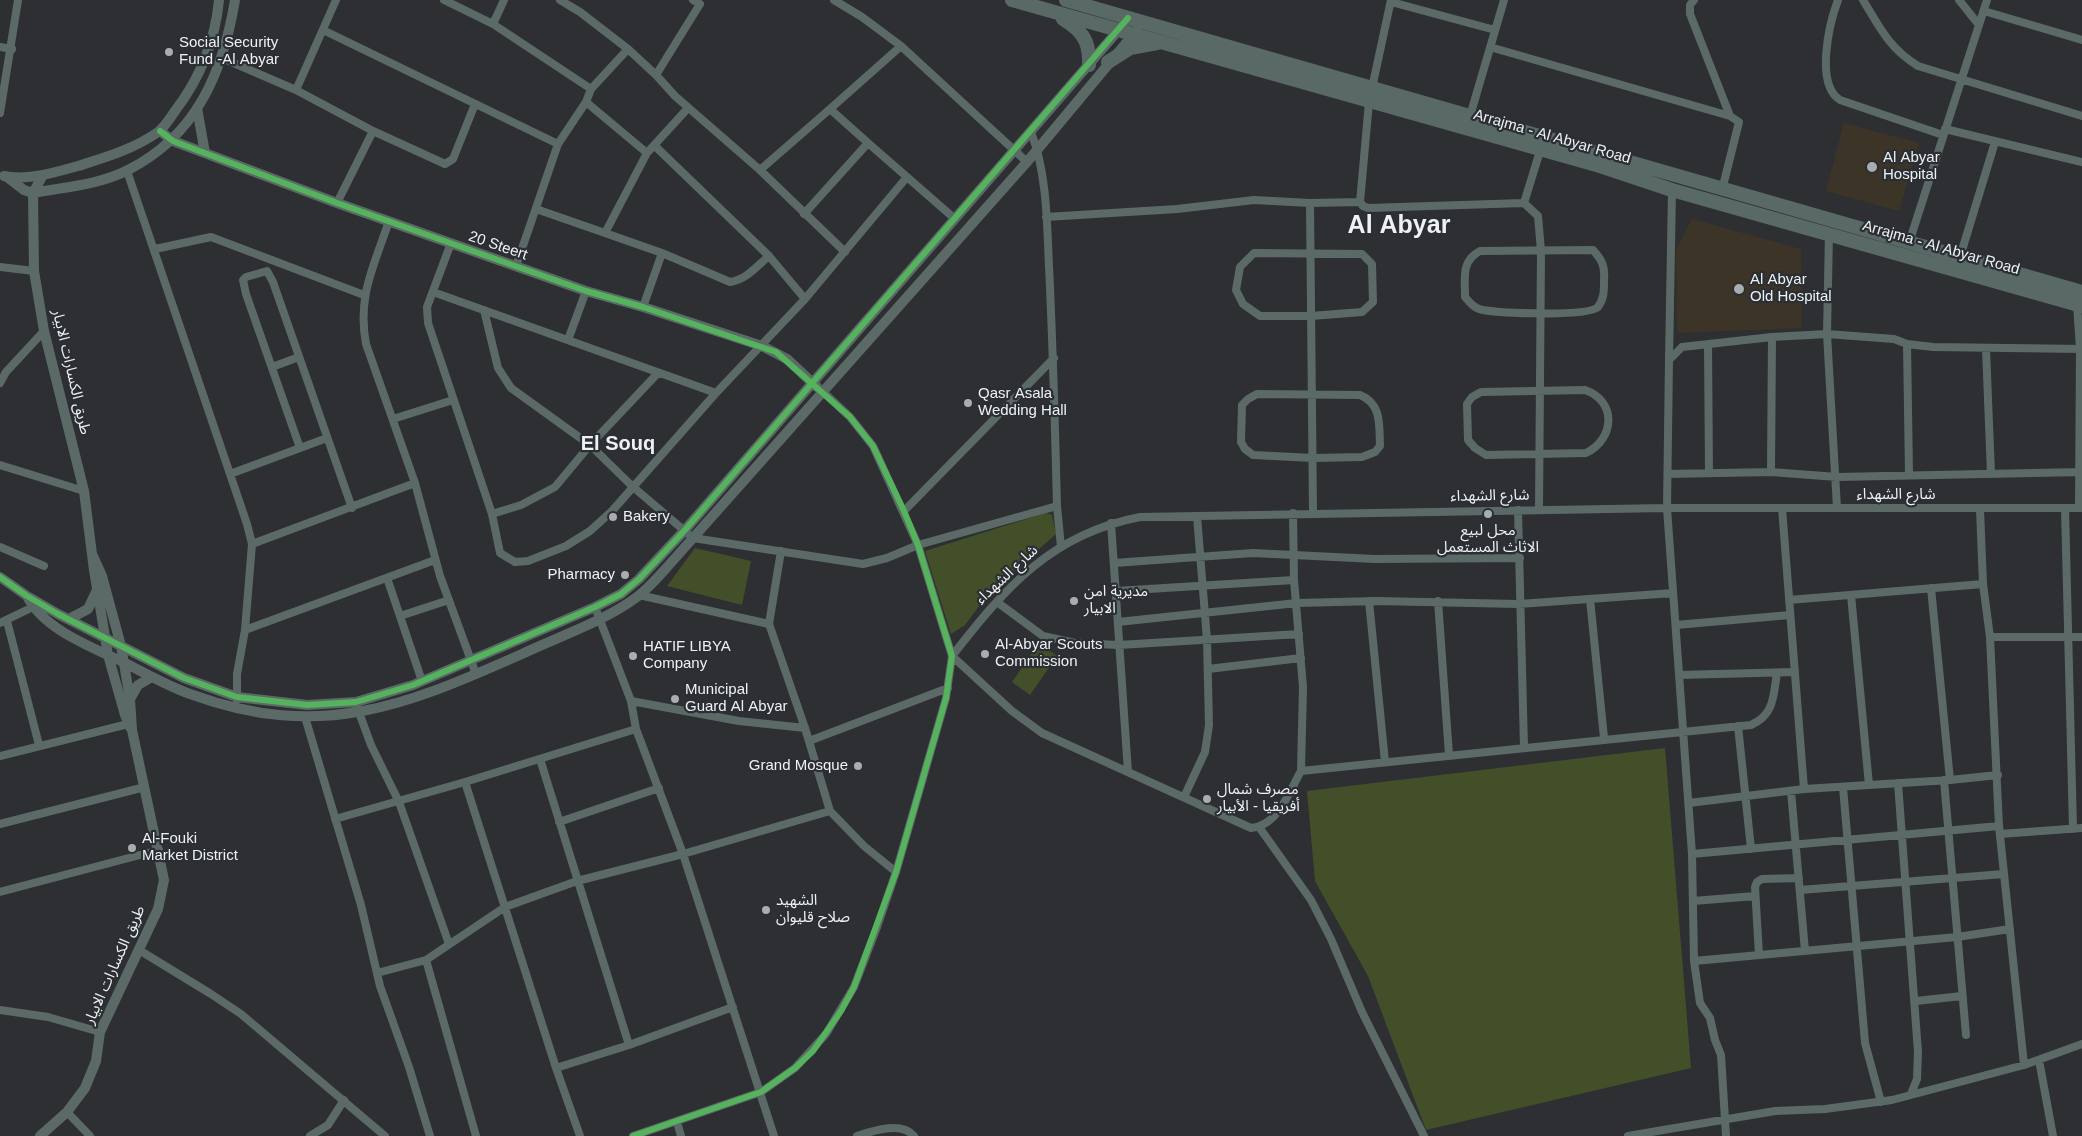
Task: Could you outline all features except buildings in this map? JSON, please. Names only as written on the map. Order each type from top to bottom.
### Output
[{"type":"highway","name":"Arrajma - Al Abyar Road","points":[[1012,0],[1167,44],[1370,95],[1470,116],[1720,196],[1829,226],[2080,301]]},
{"type":"highway","name":"Arrajma - Al Abyar Road","points":[[1066,0],[1672,190],[1720,196]]},
{"type":"highway","points":[[1049,11],[1082,32],[1089,45],[1089,65]]},
{"type":"highway","points":[[1108,62],[1130,48],[1142,44],[1167,44]]},
{"type":"highway","name":"Arrajma - Al Abyar Road","points":[[1829,226],[1909,243],[1960,257],[2080,301]]},
{"type":"street","points":[[0,113],[12,49],[18,0]]},
{"type":"street","points":[[3,176],[43,174],[117,154],[160,131],[186,96],[206,60],[213,37],[219,0]]},
{"type":"street","points":[[3,176],[24,190],[33,193],[90,183],[127,171],[173,141],[197,108],[222,58],[234,0]]},
{"type":"street","points":[[296,90],[336,0]]},
{"type":"street","points":[[444,0],[493,24],[591,89]]},
{"type":"street","points":[[493,24],[504,0]]},
{"type":"street","points":[[560,0],[580,12],[628,48],[688,108],[760,170],[845,252]]},
{"type":"street","points":[[834,0],[862,17],[901,46],[1027,162]]},
{"type":"street","points":[[1470,116],[1504,0]]},
{"type":"street","points":[[1694,0],[1690,6],[1690,14],[1730,116]]},
{"type":"street","points":[[1838,0],[1830,22],[1827,39],[1828,84],[1833,96],[1840,100],[1944,132],[2082,162]]},
{"type":"street","points":[[1864,0],[1889,43],[1902,56],[1918,66],[2082,116]]},
{"type":"street","points":[[1959,0],[1978,25]]},
{"type":"street","points":[[1909,243],[1987,0]]},
{"type":"street","points":[[656,75],[698,1]]},
{"type":"street","points":[[1495,30],[1391,1],[1370,95],[1360,202],[1368,208],[1524,203],[1538,216],[1541,251],[1539,510]]},
{"type":"street","points":[[1984,11],[2082,40]]},
{"type":"street","points":[[26,596],[32,607],[67,632],[108,655],[194,696],[258,713],[306,717],[359,714],[419,697],[476,674],[600,618],[638,595],[693,538],[1027,162],[1108,62],[1126,32],[1128,18]]},
{"type":"street","points":[[0,577],[26,596],[184,678],[236,697],[308,705],[356,702],[422,681],[620,594],[639,580],[684,531],[1089,65],[1126,32],[1144,23]]},
{"type":"street","points":[[323,30],[558,144]]},
{"type":"street","points":[[760,170],[901,46]]},
{"type":"street","points":[[0,47],[12,49]]},
{"type":"street","points":[[1490,47],[1730,116],[1738,120],[1739,126],[1720,196]]},
{"type":"street","points":[[516,266],[558,144],[586,102],[591,89],[628,48]]},
{"type":"street","points":[[222,58],[296,90],[373,131],[445,164],[450,163],[475,104]]},
{"type":"street","points":[[586,102],[646,153]]},
{"type":"street","points":[[197,108],[205,153]]},
{"type":"street","points":[[605,233],[646,153],[655,146],[688,108]]},
{"type":"street","points":[[830,109],[955,219]]},
{"type":"street","name":"20 Steert","points":[[160,131],[173,141],[337,203],[586,291],[643,307],[762,346],[786,359],[822,391]]},
{"type":"street","points":[[337,203],[373,131]]},
{"type":"street","points":[[1031,132],[1038,149],[1046,217],[1054,358],[1057,506],[1061,547]]},
{"type":"street","points":[[1960,257],[1995,142]]},
{"type":"street","points":[[804,214],[868,143]]},
{"type":"street","points":[[655,146],[769,256],[805,299]]},
{"type":"street","points":[[1524,203],[1540,150]]},
{"type":"street","points":[[127,171],[155,249],[252,544],[245,630],[237,674],[237,708]]},
{"type":"street","points":[[33,193],[43,174]]},
{"type":"street","points":[[451,243],[433,292],[427,316],[492,514],[500,553],[514,562],[528,561],[566,546],[590,531],[612,511],[632,486],[716,393],[805,299],[907,177]]},
{"type":"street","points":[[1672,190],[1667,508],[1689,803],[1694,961],[1700,1003],[1710,1018],[1721,1055],[1726,1136]]},
{"type":"street","name":"طريق الكسارات الابيار","points":[[33,193],[34,271],[44,331],[84,491],[108,655],[130,727],[145,787],[164,880],[158,908],[100,1032],[96,1061],[85,1088],[67,1112],[40,1136]]},
{"type":"street","points":[[1046,217],[1178,209],[1254,200],[1310,203],[1360,202]]},
{"type":"street","points":[[1310,203],[1313,513]]},
{"type":"street","points":[[536,209],[662,253],[730,282],[738,281],[749,274],[769,256]]},
{"type":"street","points":[[389,221],[364,295],[362,321],[366,344],[415,483],[435,560],[476,674]]},
{"type":"street","points":[[1829,226],[1827,334],[1837,477],[1837,508]]},
{"type":"street","points":[[155,249],[211,237],[364,295]]},
{"type":"street","points":[[1593,250],[1605,266],[1604,296],[1598,306],[1585,313],[1482,310],[1472,305],[1465,297],[1466,263],[1471,256],[1480,251],[1541,251],[1593,250]]},
{"type":"street","points":[[643,307],[662,253]]},
{"type":"street","points":[[1254,254],[1310,255],[1362,254],[1368,257],[1372,264],[1373,302],[1362,312],[1311,316],[1260,316],[1243,304],[1236,290],[1240,267],[1254,254]]},
{"type":"street","points":[[0,267],[34,271]]},
{"type":"street","points":[[300,448],[246,294],[244,280],[246,276],[263,271],[267,271],[271,276],[352,508]]},
{"type":"street","points":[[568,340],[586,291]]},
{"type":"street","points":[[433,292],[716,393]]},
{"type":"street","points":[[2080,301],[2080,508]]},
{"type":"street","points":[[484,310],[498,368],[507,383],[590,445],[632,486],[693,538],[863,564],[887,558],[918,545],[1057,506]]},
{"type":"street","points":[[0,383],[6,372],[44,331]]},
{"type":"street","points":[[1669,360],[1682,347],[1772,337],[1827,334],[1894,339],[1907,344],[1986,349],[2081,349]]},
{"type":"street","points":[[1771,472],[1772,337]]},
{"type":"street","points":[[1708,344],[1709,473]]},
{"type":"street","points":[[1907,344],[1909,475]]},
{"type":"street","points":[[1986,349],[1991,474]]},
{"type":"street","points":[[272,367],[299,357]]},
{"type":"street","points":[[904,511],[1054,358]]},
{"type":"street","points":[[492,514],[521,505],[555,487],[590,445],[658,373]]},
{"type":"street","points":[[1585,390],[1600,397],[1607,411],[1607,435],[1596,448],[1586,453],[1486,455],[1475,448],[1468,440],[1467,404],[1472,397],[1481,392],[1540,391],[1585,390]]},
{"type":"street","points":[[632,1136],[761,1092],[795,1068],[813,1051],[841,1011],[854,987],[896,872],[948,688],[952,656],[918,545],[904,511],[873,446],[850,417],[822,391]]},
{"type":"street","points":[[1257,394],[1312,395],[1360,395],[1367,398],[1378,413],[1380,446],[1369,456],[1313,458],[1253,455],[1245,449],[1241,442],[1242,406],[1248,398],[1257,394]]},
{"type":"street","points":[[393,419],[453,400]]},
{"type":"street","points":[[230,474],[327,438]]},
{"type":"street","points":[[0,465],[84,491]]},
{"type":"street","points":[[1668,474],[1771,472],[1837,477],[2080,472]]},
{"type":"street","points":[[252,544],[415,483]]},
{"type":"street","name":"شارع الشهداء","points":[[952,656],[982,617],[1039,560],[1084,533],[1111,523],[1140,517],[1667,508],[2080,508]]},
{"type":"street","points":[[1782,508],[1804,789]]},
{"type":"street","points":[[2065,508],[2066,637],[2073,829]]},
{"type":"street","points":[[1980,509],[1984,584],[1990,637],[2000,830],[2024,1065]]},
{"type":"street","points":[[1518,510],[1524,746]]},
{"type":"street","points":[[952,656],[1012,711],[1042,732],[1251,828],[1259,827],[1277,814],[1301,771],[1303,687],[1294,580],[1293,513]]},
{"type":"street","points":[[1184,797],[1205,752],[1209,725],[1206,614],[1197,516]]},
{"type":"street","points":[[1111,523],[1128,772]]},
{"type":"street","points":[[0,546],[44,566]]},
{"type":"street","points":[[780,551],[768,624],[805,728],[830,811],[864,846],[896,872]]},
{"type":"street","points":[[1114,563],[1252,553],[1375,559],[1520,558]]},
{"type":"street","name":"طريق الكسارات الابيار","points":[[93,556],[102,576],[122,646],[130,699],[130,727]]},
{"type":"street","points":[[245,630],[435,560]]},
{"type":"street","points":[[386,578],[422,681]]},
{"type":"street","points":[[1116,591],[1294,580]]},
{"type":"street","points":[[1789,600],[1984,584]]},
{"type":"street","points":[[1931,588],[1947,780],[1956,937],[1966,1036]]},
{"type":"street","points":[[69,619],[88,609],[97,589]]},
{"type":"street","points":[[1118,622],[1297,603],[1438,601],[1519,604],[1673,593]]},
{"type":"street","points":[[638,595],[768,624]]},
{"type":"street","points":[[1851,595],[1870,785]]},
{"type":"street","points":[[1590,599],[1604,738]]},
{"type":"street","points":[[400,616],[449,600]]},
{"type":"street","points":[[1369,601],[1385,762]]},
{"type":"street","points":[[1438,601],[1449,755]]},
{"type":"street","points":[[997,602],[1043,636],[1075,644],[1119,645],[1300,634]]},
{"type":"street","points":[[595,606],[630,701],[636,729],[683,854],[774,1136]]},
{"type":"street","points":[[32,607],[3,622],[39,745]]},
{"type":"street","points":[[1676,625],[1790,615]]},
{"type":"street","points":[[1990,637],[2082,637]]},
{"type":"street","points":[[1208,669],[1301,658]]},
{"type":"street","points":[[1679,675],[1795,672]]},
{"type":"street","points":[[1301,771],[1524,746],[1751,724],[1761,720],[1770,710],[1777,673]]},
{"type":"street","points":[[130,699],[138,685],[152,677]]},
{"type":"street","points":[[809,741],[948,688]]},
{"type":"street","points":[[630,701],[739,721],[805,728]]},
{"type":"street","points":[[356,702],[370,745],[399,802],[449,944]]},
{"type":"street","points":[[306,717],[361,905],[378,973],[430,1136]]},
{"type":"street","points":[[1738,726],[1751,849]]},
{"type":"street","points":[[0,756],[39,745],[130,727]]},
{"type":"street","points":[[335,819],[399,802],[636,729]]},
{"type":"street","points":[[540,759],[629,1045]]},
{"type":"street","points":[[1689,803],[1804,789],[1947,780],[1998,774]]},
{"type":"street","points":[[465,782],[556,1068],[580,1136]]},
{"type":"street","points":[[1898,783],[1900,835],[1916,1001],[1918,1066],[1917,1079],[1911,1094]]},
{"type":"street","points":[[0,824],[145,787]]},
{"type":"street","points":[[1843,787],[1865,1043],[1881,1102]]},
{"type":"street","points":[[559,822],[659,788]]},
{"type":"street","points":[[1791,791],[1805,951]]},
{"type":"street","points":[[378,973],[426,960],[505,907],[577,881],[683,854],[830,811]]},
{"type":"street","points":[[1259,827],[1311,900],[1331,940],[1362,1012],[1424,1136]]},
{"type":"street","points":[[1692,854],[1950,830],[2082,828]]},
{"type":"street","points":[[0,892],[159,850]]},
{"type":"street","points":[[1800,890],[2004,874]]},
{"type":"street","points":[[1758,955],[1755,896],[1757,882],[1762,879],[1799,878]]},
{"type":"street","points":[[1693,901],[1755,896]]},
{"type":"street","points":[[1694,961],[1956,937],[2010,929]]},
{"type":"street","points":[[139,950],[241,1014],[385,1136]]},
{"type":"street","points":[[426,960],[476,1136]]},
{"type":"street","points":[[1916,1001],[1962,996]]},
{"type":"street","points":[[556,1068],[629,1045],[733,1007]]},
{"type":"street","points":[[0,1010],[48,1017],[100,1032]]},
{"type":"street","points":[[1628,1136],[1775,1112],[1825,1109],[1881,1102],[2024,1065],[2082,1044]]},
{"type":"street","points":[[2039,1060],[2052,1136]]},
{"type":"street","points":[[310,1136],[328,1125],[344,1100]]},
{"type":"street","points":[[67,1112],[90,1136]]},
{"type":"street","points":[[677,1122],[681,1136]]},
{"type":"street","points":[[857,1136],[880,1129],[898,1129],[914,1136]]},
{"type":"shaded area","name":"Al Abyar Hospital","points":[[1844,123],[1919,143],[1899,211],[1826,191]]},
{"type":"shaded area","name":"Al Abyar Old Hospital","points":[[1692,219],[1801,249],[1802,328],[1677,333],[1676,250]]},
{"type":"green space","points":[[1046,513],[1052,515],[1056,534],[989,593],[965,625],[951,634],[925,551]]},
{"type":"green space","points":[[695,548],[751,561],[742,605],[667,586]]},
{"type":"green space","points":[[1039,643],[1057,656],[1030,695],[1012,682]]},
{"type":"green space","points":[[1665,748],[1691,1068],[1426,1130],[1368,976],[1315,881],[1307,791]]},
{"type":"cycle path","points":[[0,577],[58,614],[184,678],[237,697],[307,705],[356,702],[413,685],[595,607],[621,594],[639,579],[684,531],[1128,18]]},
{"type":"cycle path","points":[[160,131],[173,141],[337,203],[586,291],[643,307],[776,352],[850,417],[873,446],[904,511],[918,545],[952,656],[946,698],[896,872],[854,987],[841,1011],[813,1051],[795,1068],[761,1092],[633,1136]]},
{"type":"place","name":"Social Security Fund -Al Abyar","points":[[169,52]]},
{"type":"place","name":"Al Abyar Hospital","points":[[1872,167]]},
{"type":"place","name":"Al Abyar Old Hospital","points":[[1739,289]]},
{"type":"place","name":"Qasr Asala Wedding Hall","points":[[968,403]]},
{"type":"place","name":"محل لبيع الاثاث المستعمل","points":[[1488,514]]},
{"type":"place","name":"Bakery","points":[[613,517]]},
{"type":"place","name":"Pharmacy","points":[[625,575]]},
{"type":"place","name":"مديرية امن الابيار","points":[[1074,601]]},
{"type":"place","name":"Al-Abyar Scouts Commission","points":[[985,654]]},
{"type":"place","name":"HATIF LIBYA Company","points":[[633,656]]},
{"type":"place","name":"Municipal Guard Al Abyar","points":[[675,699]]},
{"type":"place","name":"Grand Mosque","points":[[858,766]]},
{"type":"place","name":"مصرف شمال أفريقيا - الأبيار","points":[[1207,799]]},
{"type":"place","name":"Al-Fouki Market District","points":[[132,848]]},
{"type":"place","name":"الشهيد صلاح قليوان","points":[[766,910]]},
{"type":"district","name":"Al Abyar","points":[[1399,226]]},
{"type":"district","name":"El Souq","points":[[618,444]]}]
